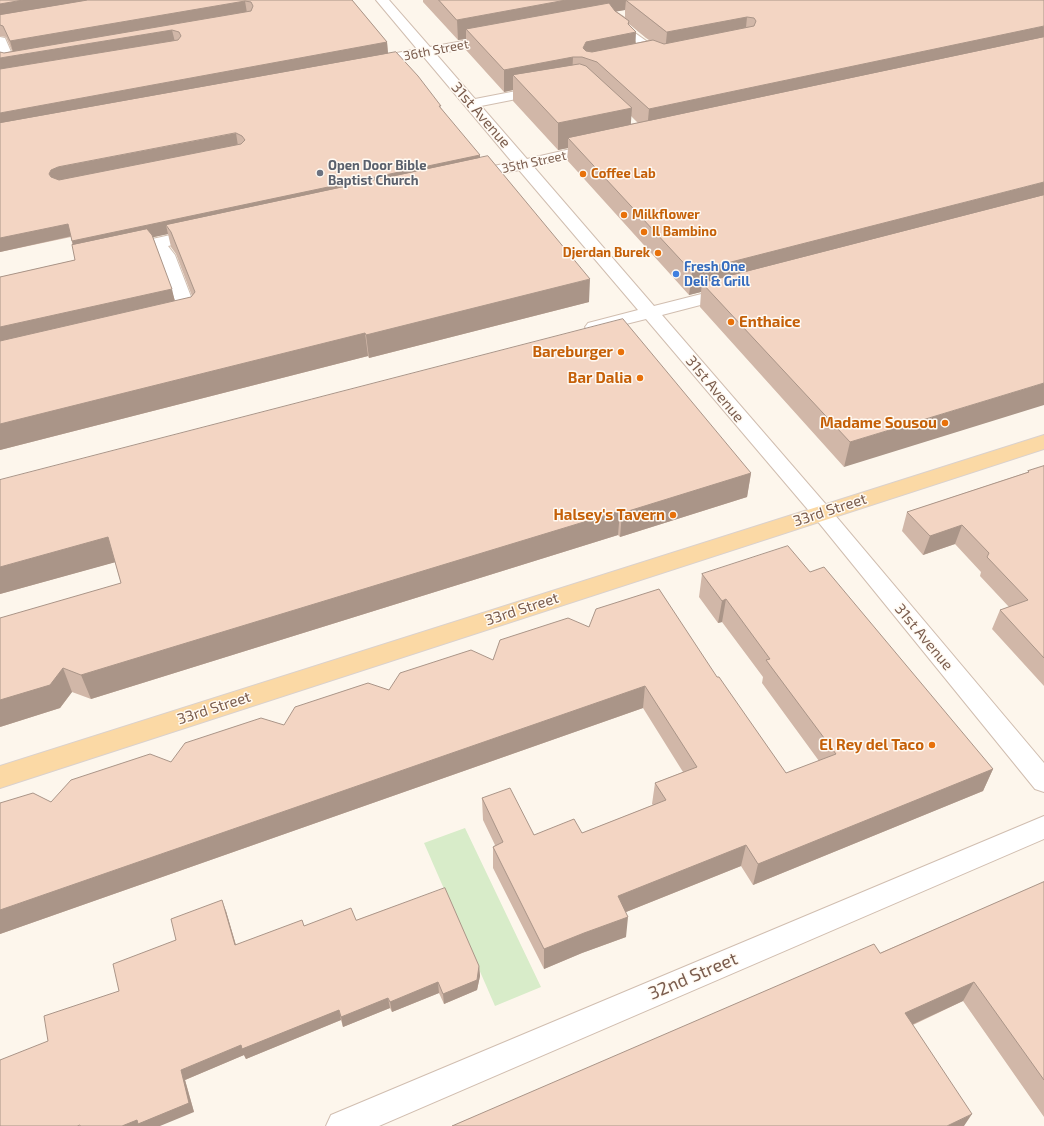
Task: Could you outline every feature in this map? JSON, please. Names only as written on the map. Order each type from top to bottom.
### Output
[{"type":"main road","name":"33rd Street","points":[[0,777],[1044,442]]},
{"type":"street","name":"31st Avenue","points":[[382,0],[822,513],[1044,781]]},
{"type":"street","points":[[628,14],[608,18],[662,60],[677,57]]},
{"type":"street","points":[[628,34],[629,38],[648,56],[641,58]]},
{"type":"street","name":"36th Street","points":[[361,64],[511,36]]},
{"type":"street","points":[[0,42],[7,59],[38,54]]},
{"type":"street","points":[[471,104],[556,87]]},
{"type":"street","name":"35th Street","points":[[452,179],[614,144]]},
{"type":"street","points":[[112,253],[212,231]]},
{"type":"street","points":[[157,243],[167,255],[189,315],[159,322]]},
{"type":"street","points":[[580,331],[748,287]]},
{"type":"street","name":"32nd Street","points":[[342,1126],[1044,827]]},
{"type":"green space","points":[[465,828],[541,987],[495,1006],[424,843]]},
{"type":"building","points":[[0,0],[23,0],[0,4]]},
{"type":"building","points":[[88,0],[352,0],[387,42],[0,113],[0,69],[178,40],[181,36],[179,32],[172,30],[0,58],[0,52],[4,53],[251,11],[253,6],[251,2],[245,1],[10,41],[3,26],[0,25],[0,15]]},
{"type":"building","points":[[439,0],[566,0],[457,20]]},
{"type":"building","points":[[626,0],[1044,0],[1044,26],[649,109],[597,62],[582,57],[573,57],[504,70],[466,29],[609,3],[615,11],[629,21],[628,24],[636,32],[586,42],[583,48],[586,51],[592,52],[653,40],[664,44],[754,26],[756,21],[754,18],[747,17],[667,32]]},
{"type":"building","points":[[1044,37],[1044,182],[692,272],[568,138]]},
{"type":"building","points":[[396,52],[418,76],[441,106],[439,106],[480,155],[72,241],[68,224],[0,238],[0,123]],"holes":[[[236,133],[242,136],[245,140],[241,144],[59,180],[51,177],[49,174],[51,170],[58,167]]]},
{"type":"building","points":[[580,64],[586,66],[632,108],[558,123],[513,75]]},
{"type":"building","points":[[488,156],[590,279],[366,335],[365,333],[0,424],[0,341],[191,297],[195,292],[171,232],[166,225]]},
{"type":"building","points":[[1044,195],[1044,383],[850,442],[702,283]]},
{"type":"building","points":[[147,229],[152,235],[172,289],[0,327],[0,277],[75,260],[72,245]]},
{"type":"building","points":[[623,319],[751,473],[622,513],[620,511],[81,675],[63,668],[50,685],[0,700],[0,618],[121,583],[108,537],[0,567],[0,480]]},
{"type":"building","points":[[1044,466],[1044,658],[1000,610],[1028,600],[987,557],[989,553],[962,525],[930,536],[907,512]]},
{"type":"building","points":[[788,546],[810,572],[824,567],[993,769],[758,864],[746,845],[618,896],[628,917],[544,949],[493,847],[503,842],[482,798],[510,788],[534,835],[574,819],[582,833],[666,800],[655,783],[697,767],[645,686],[0,910],[0,803],[33,793],[51,802],[71,780],[150,754],[171,762],[185,743],[261,718],[284,725],[295,707],[368,683],[389,690],[400,673],[471,650],[493,660],[500,640],[568,618],[589,627],[596,609],[659,589],[717,677],[719,677],[786,773],[836,754],[766,660],[770,659],[726,599],[722,601],[702,574]]},
{"type":"building","points":[[1044,882],[1044,1080],[974,982],[905,1013],[972,1114],[947,1126],[452,1126],[874,944],[880,953]]},
{"type":"building","points":[[445,888],[479,966],[477,980],[443,994],[438,982],[390,1002],[388,998],[341,1017],[339,1010],[242,1049],[241,1045],[181,1070],[189,1103],[138,1124],[137,1120],[122,1126],[0,1126],[0,1060],[48,1041],[44,1016],[119,991],[113,964],[176,940],[171,919],[222,900],[235,945],[302,920],[304,926],[351,908],[356,920]]},
{"type":"place","name":"Open Door Bible Baptist Church","points":[[320,173]]},
{"type":"place","name":"Coffee Lab","points":[[583,174]]},
{"type":"place","name":"Milkflower","points":[[624,215]]},
{"type":"place","name":"Il Bambino","points":[[644,232]]},
{"type":"place","name":"Djerdan Burek","points":[[658,253]]},
{"type":"place","name":"Fresh One Deli & Grill","points":[[676,274]]},
{"type":"place","name":"Enthaice","points":[[731,322]]},
{"type":"place","name":"Bareburger","points":[[621,352]]},
{"type":"place","name":"Bar Dalia","points":[[640,378]]},
{"type":"place","name":"Madame Sousou","points":[[945,423]]},
{"type":"place","name":"Halsey's Tavern","points":[[673,515]]},
{"type":"place","name":"El Rey del Taco","points":[[932,745]]}]
